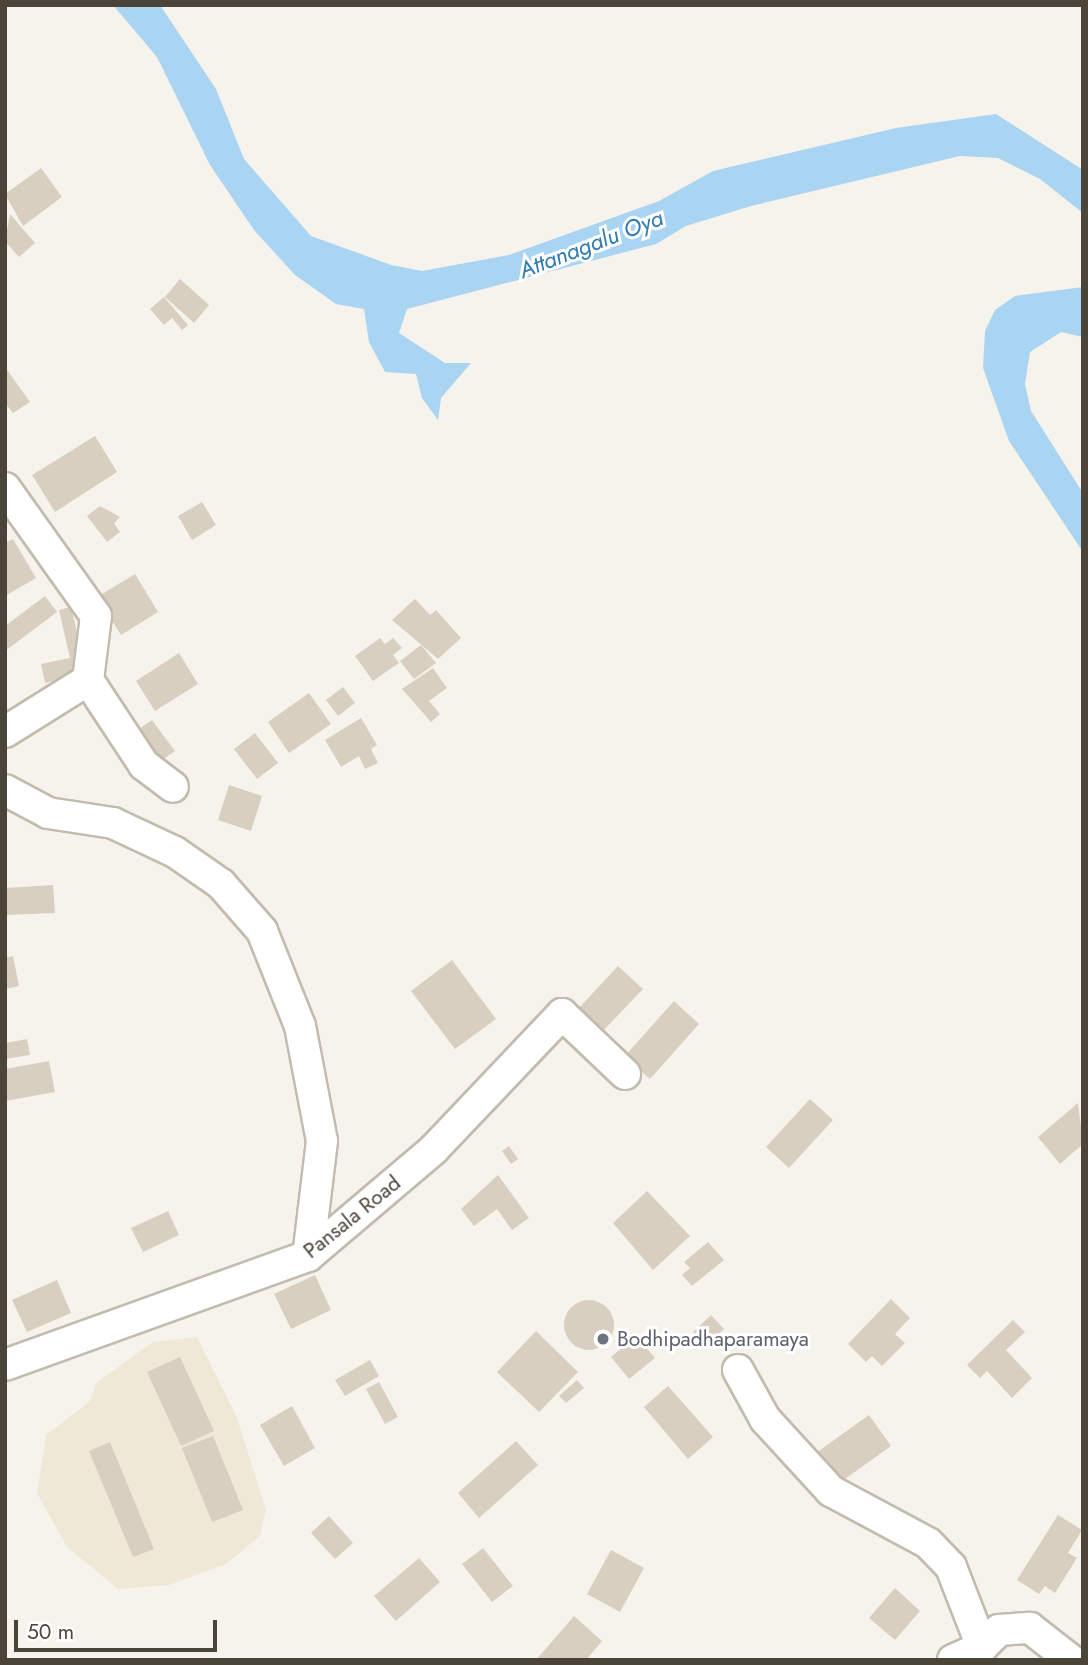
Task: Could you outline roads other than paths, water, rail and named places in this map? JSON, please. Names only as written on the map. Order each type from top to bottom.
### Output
[{"type":"street","points":[[5,488],[96,616],[88,680],[144,765],[173,787]]},
{"type":"street","points":[[5,732],[88,680]]},
{"type":"street","points":[[5,790],[48,813],[113,823],[175,852],[221,884],[262,931],[300,1026],[322,1141],[308,1256]]},
{"type":"street","name":"Pansala Road","points":[[5,1365],[308,1256],[434,1149],[562,1014],[625,1074]]},
{"type":"street","points":[[738,1370],[765,1419],[831,1492],[928,1542],[951,1567],[982,1647]]},
{"type":"street","points":[[953,1660],[982,1647],[999,1630],[1030,1628],[1071,1660]]},
{"type":"water","name":"Attanagalu Oya","points":[[113,5],[160,5],[216,89],[244,159],[311,236],[391,265],[422,271],[509,255],[659,201],[713,171],[896,128],[996,114],[1083,170],[1083,213],[1040,179],[998,158],[960,156],[751,206],[686,226],[656,244],[407,309],[399,333],[445,363],[471,363],[441,398],[438,420],[422,398],[416,374],[385,372],[369,342],[364,309],[336,304],[295,275],[254,230],[210,165],[157,57]]},
{"type":"water","points":[[1083,287],[1083,337],[1061,332],[1030,352],[1025,384],[1031,411],[1083,493],[1083,552],[1009,441],[983,368],[985,331],[995,310],[1015,296]]},
{"type":"place","name":"Bodhipadhaparamaya","points":[[603,1339]]}]
